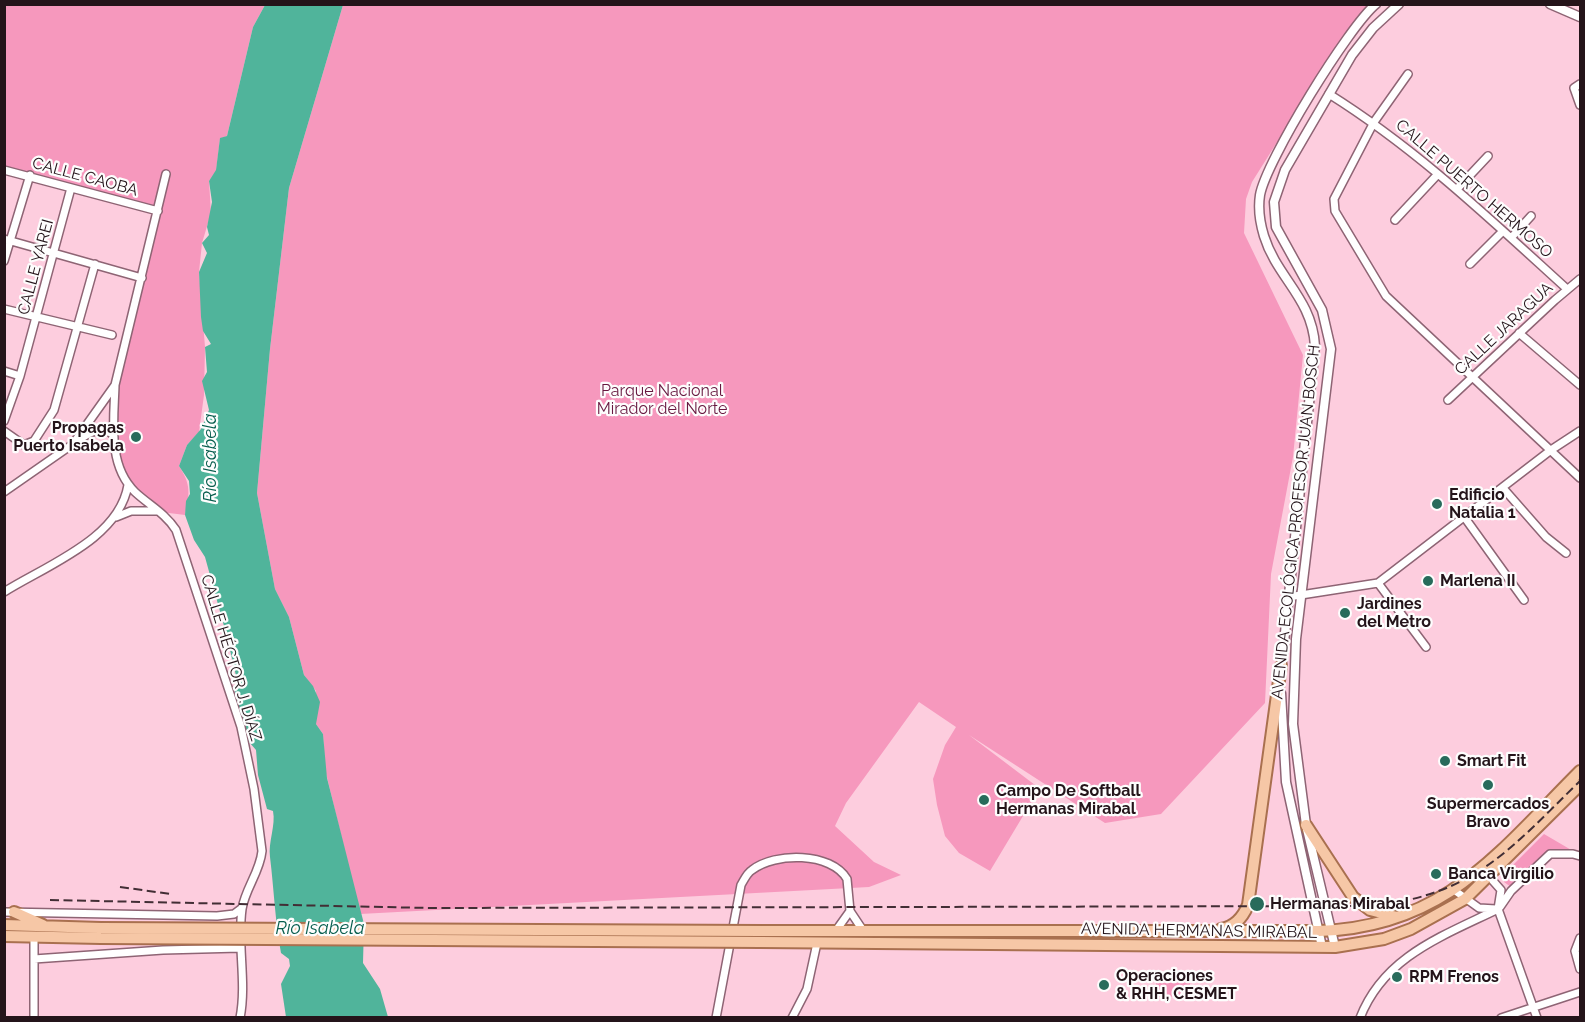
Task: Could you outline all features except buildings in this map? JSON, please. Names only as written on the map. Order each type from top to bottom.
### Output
[{"type":"main road","points":[[1200,932],[1228,928],[1241,918],[1248,905],[1281,666]]},
{"type":"main road","name":"AVENIDA HERMANAS MIRABAL","points":[[761,937],[817,943],[1322,947],[1384,939],[1411,929],[1465,899],[1484,872],[1581,771]]},
{"type":"main road","name":"AVENIDA HERMANAS MIRABAL","points":[[761,937],[834,932],[1331,931],[1401,918],[1454,890],[1484,872],[1581,785]]},
{"type":"main road","points":[[1306,825],[1353,897],[1370,910],[1401,918]]},
{"type":"main road","points":[[9,912],[49,927]]},
{"type":"main road","points":[[4,925],[101,933]]},
{"type":"main road","points":[[4,936],[34,937],[101,933],[761,937]]},
{"type":"street","name":"AVENIDA ECOLÓGICA PROFESOR JUAN BOSCH","points":[[1322,947],[1286,782],[1281,666],[1315,346],[1310,316],[1272,254],[1261,224],[1260,209],[1264,182],[1270,167],[1345,39],[1376,4]]},
{"type":"street","name":"AVENIDA ECOLÓGICA PROFESOR JUAN BOSCH","points":[[1335,947],[1306,825],[1293,724],[1294,667],[1301,594],[1331,349],[1322,310],[1276,227],[1274,202],[1285,170],[1329,94],[1368,34],[1399,4]]},
{"type":"street","points":[[1550,4],[1581,17]]},
{"type":"street","points":[[1408,74],[1374,122],[1334,199],[1335,211],[1386,296],[1581,478]]},
{"type":"street","points":[[1581,84],[1575,86],[1574,91],[1581,105]]},
{"type":"street","name":"CALLE PUERTO HERMOSO","points":[[1329,94],[1374,122],[1457,189],[1568,289]]},
{"type":"street","points":[[1457,189],[1488,156]]},
{"type":"street","name":"CALLE CAOBA","points":[[4,170],[158,211]]},
{"type":"street","points":[[73,444],[115,385],[166,174]]},
{"type":"street","points":[[1395,220],[1438,174]]},
{"type":"street","points":[[4,261],[8,240],[30,176]]},
{"type":"street","name":"CALLE YAREI","points":[[4,421],[20,376],[71,188]]},
{"type":"street","points":[[1511,238],[1531,216]]},
{"type":"street","points":[[1470,264],[1503,231]]},
{"type":"street","points":[[8,240],[142,278]]},
{"type":"street","points":[[4,431],[24,445],[34,441],[54,410],[95,264]]},
{"type":"street","points":[[1286,276],[1298,266]]},
{"type":"street","name":"CALLE JARAGUA","points":[[1448,400],[1581,279]]},
{"type":"street","points":[[4,309],[112,335]]},
{"type":"street","points":[[1520,333],[1581,385]]},
{"type":"street","points":[[4,371],[20,376]]},
{"type":"street","name":"CALLE HÉCTOR J. DÍAZ","points":[[115,385],[113,435],[118,461],[128,485],[160,512],[176,530],[241,727],[254,789],[261,861],[242,908],[240,948],[244,999],[240,1017]]},
{"type":"street","points":[[4,492],[93,431],[108,431],[113,435]]},
{"type":"street","points":[[1288,597],[1378,583],[1551,450],[1581,431]]},
{"type":"street","points":[[116,517],[128,485]]},
{"type":"street","points":[[1503,488],[1546,537],[1566,553]]},
{"type":"street","points":[[5,591],[77,549],[116,517],[131,511],[160,512]]},
{"type":"street","points":[[1465,518],[1524,600]]},
{"type":"street","points":[[1378,583],[1426,646]]},
{"type":"street","points":[[1360,1017],[1375,989],[1396,965],[1435,940],[1498,909],[1511,891],[1550,854],[1560,852],[1581,856]]},
{"type":"street","points":[[716,1017],[741,885],[751,871],[778,859],[823,862],[843,872],[847,879],[850,911],[864,932]]},
{"type":"street","points":[[1484,872],[1501,890],[1498,909],[1537,1017]]},
{"type":"street","points":[[1454,890],[1479,908],[1498,909]]},
{"type":"street","points":[[9,912],[217,916],[234,914],[242,908]]},
{"type":"street","points":[[834,932],[850,911]]},
{"type":"street","points":[[34,937],[34,1017]]},
{"type":"street","points":[[1581,938],[1575,951],[1581,969]]},
{"type":"street","points":[[792,1017],[810,981],[817,943]]},
{"type":"street","points":[[34,959],[163,950],[240,948]]},
{"type":"street","points":[[1501,1017],[1533,1005],[1581,992]]},
{"type":"green space","points":[[5,5],[265,5],[253,27],[227,136],[220,139],[216,171],[209,181],[211,213],[202,243],[199,272],[205,347],[204,395],[199,432],[187,445],[179,466],[186,478],[188,489],[185,515],[161,512],[128,485],[113,435],[115,385],[158,211],[5,171]]},
{"type":"green space","name":"Parque Nacional Mirador del Norte","points":[[343,5],[1370,5],[1340,42],[1252,182],[1246,199],[1244,233],[1303,355],[1293,457],[1271,574],[1265,703],[1161,814],[1105,823],[969,735],[1035,785],[1035,796],[990,871],[959,853],[945,836],[933,779],[945,745],[956,727],[919,702],[846,803],[835,826],[874,862],[901,875],[869,887],[360,914],[325,769],[323,734],[316,724],[316,691],[304,675],[289,617],[275,589],[257,493],[270,349],[289,188]]},
{"type":"green space","points":[[1544,834],[1573,851],[1554,851],[1511,887],[1504,882],[1504,874]]},
{"type":"green space","points":[[1190,977],[1190,996],[1156,997],[1156,978]]},
{"type":"water","name":"Río Isabela","points":[[265,5],[343,5],[289,188],[270,349],[257,493],[275,589],[289,617],[304,675],[313,686],[320,702],[316,724],[323,734],[327,778],[364,924],[363,963],[380,989],[388,1017],[286,1017],[281,984],[290,966],[289,959],[281,953],[276,917],[270,851],[274,822],[273,811],[267,809],[258,775],[256,750],[244,736],[234,696],[237,680],[227,637],[205,557],[194,540],[185,515],[186,501],[190,494],[189,481],[179,466],[187,445],[201,429],[209,410],[202,381],[207,372],[205,347],[211,344],[203,331],[199,272],[207,253],[202,243],[209,235],[207,227],[212,202],[209,181],[216,170],[220,138],[227,136],[253,27]]},
{"type":"railway","points":[[50,900],[430,908],[1371,906],[1407,900],[1464,880],[1511,848],[1580,781]]},
{"type":"railway","points":[[120,887],[171,894]]},
{"type":"place","name":"Propagas Puerto Isabela","points":[[136,437]]},
{"type":"place","name":"Edificio Natalia 1","points":[[1437,504]]},
{"type":"place","name":"Marlena II","points":[[1428,581]]},
{"type":"place","name":"Jardines del Metro","points":[[1345,613]]},
{"type":"place","name":"Smart Fit","points":[[1445,761]]},
{"type":"place","name":"Supermercados Bravo","points":[[1488,785]]},
{"type":"place","name":"Campo De Softball Hermanas Mirabal","points":[[984,800]]},
{"type":"place","name":"Banca Virgilio","points":[[1436,874]]},
{"type":"place","name":"Hermanas Mirabal","points":[[1257,904]]},
{"type":"place","name":"RPM Frenos","points":[[1397,977]]},
{"type":"place","name":"Operaciones & RHH, CESMET","points":[[1104,985]]}]
